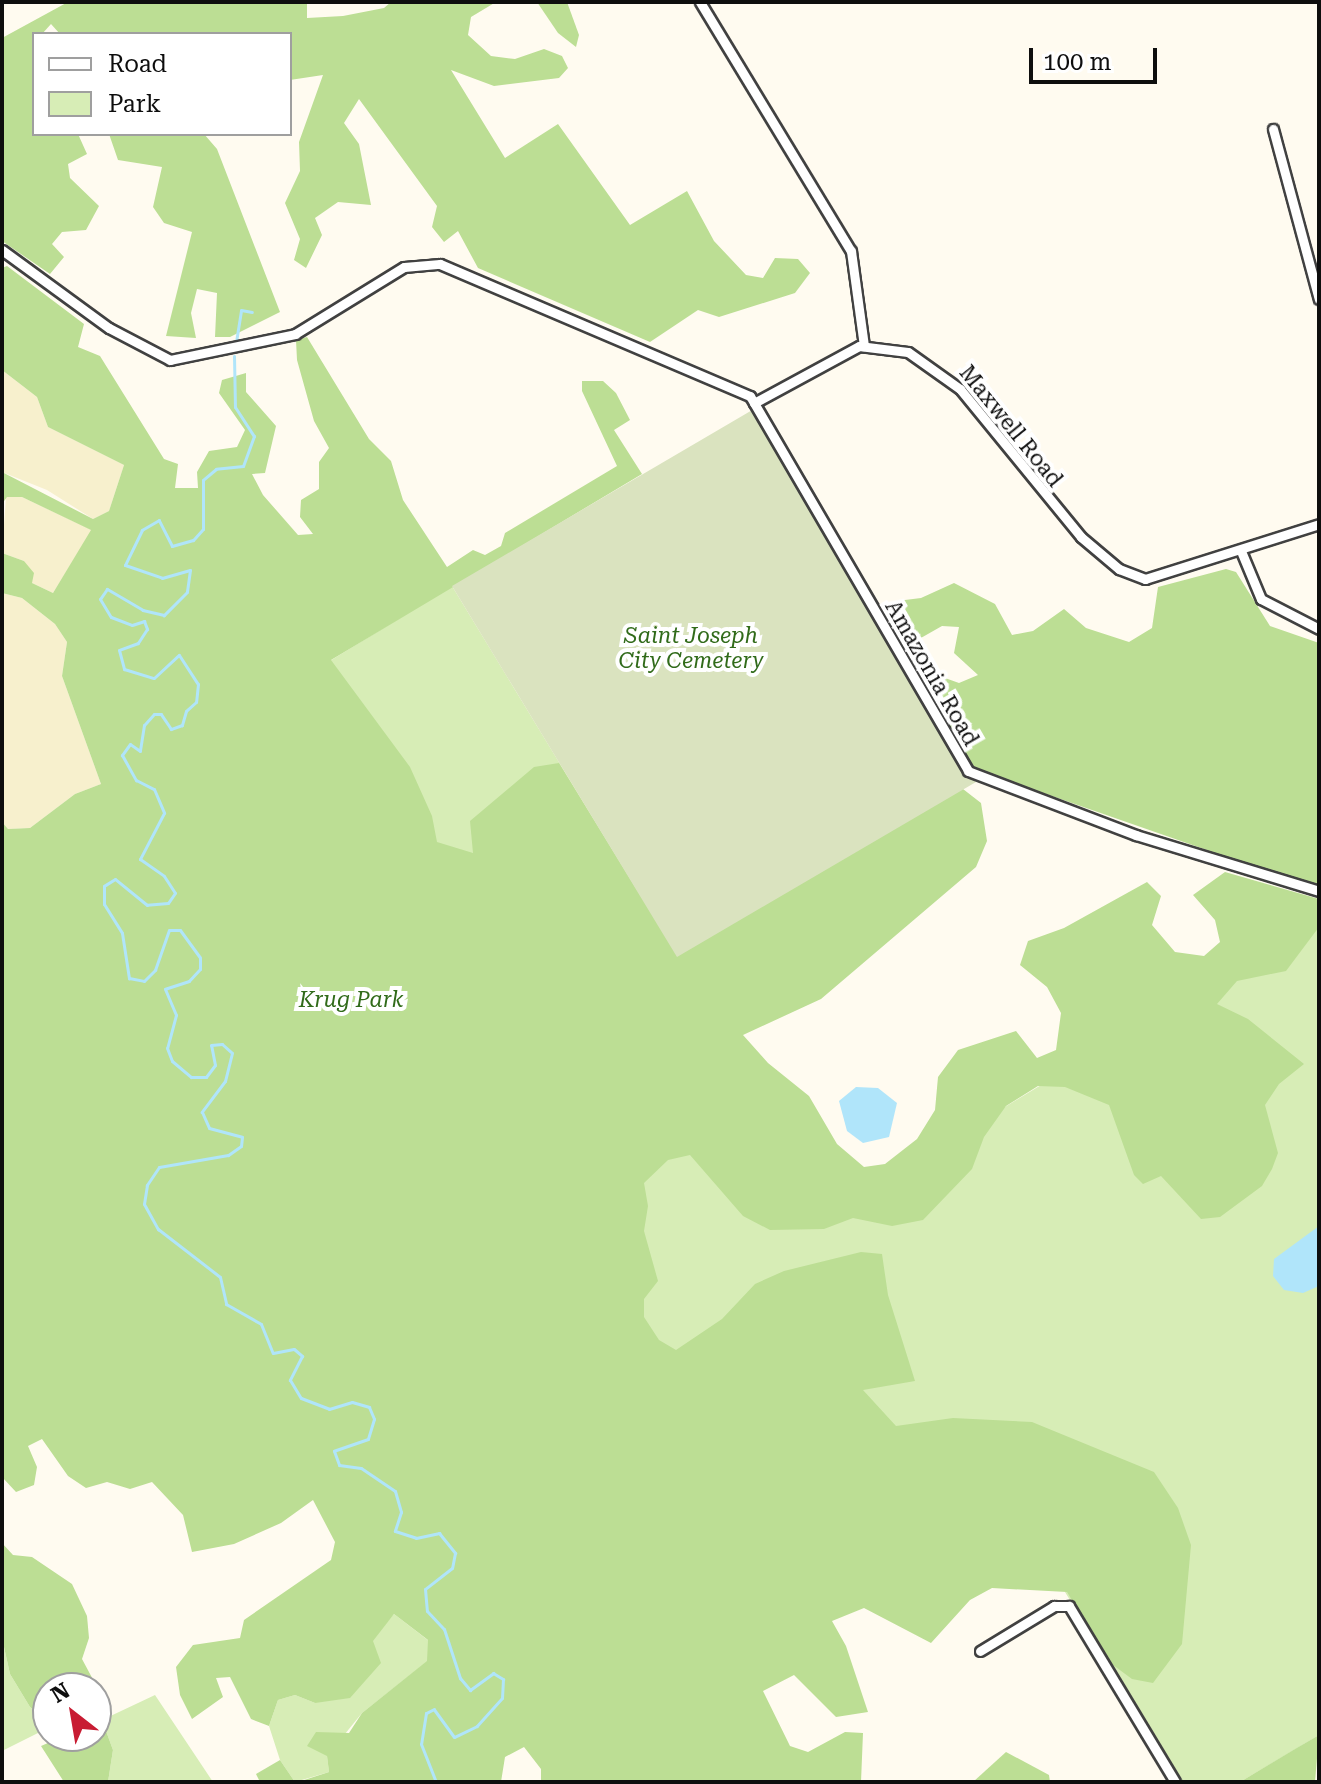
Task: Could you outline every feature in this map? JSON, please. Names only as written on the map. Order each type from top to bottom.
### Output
[{"type":"street","points":[[700,2],[851,251],[864,346],[754,403]]},
{"type":"street","points":[[1273,129],[1319,299]]},
{"type":"street","name":"Amazonia Road","points":[[2,250],[128,341],[170,360],[295,334],[374,282],[418,263],[457,269],[750,396],[968,771],[1136,835],[1319,891]]},
{"type":"street","name":"Maxwell Road","points":[[864,346],[908,352],[942,371],[1055,508],[1119,569],[1155,578],[1319,524]]},
{"type":"street","points":[[1241,551],[1261,599],[1319,629]]},
{"type":"street","points":[[980,1651],[1062,1605],[1077,1619],[1175,1782]]},
{"type":"shaded area","points":[[2,370],[37,397],[48,427],[124,465],[109,511],[93,519],[47,490],[2,472]]},
{"type":"shaded area","points":[[6,497],[22,497],[92,530],[53,593],[32,583],[24,561],[2,553]]},
{"type":"shaded area","points":[[2,593],[22,598],[55,624],[67,642],[62,676],[101,784],[75,794],[30,828],[8,829],[2,822]]},
{"type":"green space","points":[[68,2],[307,2],[307,18],[343,16],[384,8],[391,2],[496,2],[471,17],[468,35],[491,56],[515,59],[544,49],[562,56],[568,68],[559,78],[494,86],[451,70],[505,158],[558,124],[630,225],[687,191],[714,241],[746,275],[763,278],[775,258],[798,259],[810,273],[795,293],[719,317],[698,310],[650,342],[478,268],[458,231],[444,242],[432,227],[437,206],[359,99],[344,123],[359,144],[371,205],[338,202],[315,218],[322,235],[306,268],[294,260],[300,239],[285,203],[300,171],[299,142],[323,75],[292,80],[292,32],[58,32],[51,24],[44,32],[32,32],[32,136],[79,136],[87,154],[68,164],[70,178],[99,206],[86,230],[62,232],[52,244],[64,257],[50,274],[2,241],[2,38]]},
{"type":"green space","points":[[537,2],[567,2],[579,35],[576,47],[558,33]]},
{"type":"green space","points":[[110,136],[206,136],[217,149],[280,312],[230,337],[215,337],[217,293],[197,289],[191,313],[196,338],[166,336],[192,232],[164,223],[153,207],[162,167],[118,160]]},
{"type":"green space","name":"Krug Park","points":[[7,266],[84,324],[78,347],[100,356],[164,459],[178,464],[175,488],[198,488],[197,472],[209,451],[237,447],[245,430],[219,393],[222,380],[246,373],[246,392],[276,426],[265,473],[252,474],[263,495],[298,535],[313,534],[300,517],[301,500],[319,489],[319,462],[329,448],[314,421],[297,360],[296,340],[307,337],[369,439],[391,461],[403,500],[447,567],[473,550],[485,555],[501,546],[505,533],[617,466],[582,391],[582,381],[603,381],[616,393],[630,420],[614,430],[642,474],[331,660],[410,767],[432,816],[437,842],[473,853],[470,821],[534,767],[559,763],[637,890],[944,788],[963,789],[981,803],[987,841],[976,867],[821,999],[743,1035],[768,1063],[809,1096],[837,1144],[864,1167],[885,1164],[917,1139],[935,1110],[938,1077],[958,1050],[1016,1031],[1037,1058],[1056,1050],[1061,1013],[1047,987],[1020,965],[1028,941],[1064,928],[1147,882],[1161,896],[1152,925],[1175,952],[1204,956],[1220,942],[1215,920],[1193,895],[1225,872],[1319,899],[1319,927],[1286,971],[1237,981],[1217,1004],[1248,1019],[1304,1064],[1279,1084],[1265,1105],[1278,1153],[1272,1169],[1262,1186],[1220,1217],[1201,1219],[1161,1176],[1143,1184],[1134,1175],[1109,1105],[1065,1087],[1038,1086],[1006,1106],[984,1137],[972,1169],[923,1220],[892,1226],[853,1218],[824,1229],[770,1230],[743,1216],[690,1155],[668,1160],[644,1183],[648,1206],[644,1231],[658,1281],[644,1299],[644,1317],[659,1340],[676,1350],[722,1319],[755,1284],[784,1271],[861,1252],[882,1254],[888,1295],[915,1381],[863,1390],[896,1426],[953,1418],[1032,1422],[1154,1472],[1178,1508],[1191,1545],[1182,1644],[1153,1683],[1132,1679],[1109,1662],[1067,1592],[992,1588],[970,1600],[931,1643],[864,1608],[832,1621],[846,1646],[868,1712],[836,1717],[794,1675],[763,1691],[790,1746],[808,1752],[845,1732],[863,1733],[861,1782],[541,1782],[541,1769],[524,1747],[505,1757],[501,1782],[298,1782],[329,1772],[327,1756],[307,1746],[316,1732],[349,1733],[362,1713],[427,1661],[428,1640],[394,1614],[373,1641],[381,1663],[350,1698],[315,1703],[295,1695],[278,1700],[269,1726],[251,1719],[230,1677],[216,1678],[223,1697],[192,1719],[180,1695],[176,1667],[193,1645],[240,1638],[244,1620],[331,1560],[335,1542],[313,1500],[281,1523],[234,1544],[192,1552],[183,1515],[152,1482],[130,1489],[107,1482],[86,1488],[68,1476],[42,1439],[28,1446],[37,1467],[34,1485],[16,1492],[2,1477],[2,822],[8,829],[30,828],[75,794],[101,784],[62,676],[67,642],[55,624],[22,598],[2,593],[2,553],[24,561],[34,573],[32,583],[53,593],[91,530],[22,497],[7,497],[2,504],[2,472],[93,519],[109,511],[124,465],[48,427],[37,397],[2,370],[2,268]]},
{"type":"green space","name":"Saint Joseph City Cemetery","points":[[754,409],[958,766],[976,782],[677,957],[452,586]]},
{"type":"green space","points":[[1226,569],[1236,572],[1270,626],[1319,643],[1319,889],[974,769],[929,701],[945,678],[959,683],[978,675],[954,653],[959,627],[942,626],[905,647],[882,615],[897,601],[921,598],[954,583],[995,604],[1012,635],[1033,631],[1064,609],[1086,628],[1129,642],[1152,628],[1158,587]]},
{"type":"green space","name":"Krug Park","points":[[452,586],[832,1212],[1319,916],[1319,1735],[1240,1782],[1181,1782],[985,1461],[537,1734],[2,862]]},
{"type":"green space","points":[[2,1543],[13,1555],[32,1557],[72,1584],[87,1616],[89,1638],[82,1659],[89,1672],[32,1672],[32,1709],[10,1674],[2,1638]]},
{"type":"green space","points":[[394,1614],[429,1641],[428,1661],[362,1713],[327,1756],[329,1772],[295,1782],[280,1760],[269,1726],[278,1700],[295,1695],[315,1703]]},
{"type":"green space","points":[[2,1638],[10,1674],[32,1709],[32,1736],[2,1751]]},
{"type":"green space","points":[[155,1695],[213,1782],[108,1782],[113,1750],[112,1715]]},
{"type":"green space","points":[[1319,1735],[1315,1782],[1240,1782],[1295,1749]]},
{"type":"green space","points":[[112,1747],[113,1750],[108,1782],[64,1782],[45,1752],[112,1752]]},
{"type":"green space","points":[[1006,1752],[1049,1775],[1050,1782],[973,1782]]},
{"type":"green space","points":[[280,1760],[295,1782],[260,1782],[256,1774]]},
{"type":"water","points":[[856,1087],[878,1088],[897,1103],[889,1137],[863,1143],[847,1131],[839,1101]]},
{"type":"water","points":[[1319,1226],[1319,1286],[1303,1293],[1284,1290],[1273,1276],[1274,1259]]},
{"type":"waterway","points":[[236,342],[241,310],[252,312]]},
{"type":"waterway","points":[[234,356],[235,407],[254,436],[243,466],[216,469],[203,480],[203,529],[193,540],[172,546],[159,520],[142,530],[125,565],[162,578],[190,570],[187,592],[164,615],[143,610],[107,589],[100,599],[111,617],[132,625],[144,621],[147,629],[138,643],[119,650],[124,669],[154,678],[179,655],[198,684],[196,702],[186,711],[182,725],[171,729],[161,714],[154,714],[144,725],[140,751],[130,744],[122,755],[136,780],[154,789],[164,813],[140,859],[164,876],[175,893],[168,903],[147,905],[115,879],[104,886],[104,904],[122,933],[129,978],[144,981],[155,970],[169,930],[180,930],[200,958],[200,969],[189,981],[165,989],[176,1015],[167,1048],[172,1061],[191,1077],[206,1077],[215,1065],[211,1045],[222,1044],[232,1053],[225,1081],[202,1112],[209,1128],[242,1137],[241,1146],[228,1155],[159,1167],[147,1185],[144,1204],[158,1229],[220,1277],[226,1304],[261,1324],[273,1353],[294,1349],[302,1356],[290,1380],[301,1398],[329,1409],[352,1402],[369,1407],[374,1419],[368,1439],[334,1451],[339,1465],[361,1468],[395,1491],[401,1512],[395,1531],[416,1538],[439,1533],[455,1553],[452,1568],[425,1589],[427,1611],[444,1629],[460,1678],[470,1690],[493,1673],[503,1679],[502,1698],[477,1726],[454,1737],[434,1709],[426,1713],[421,1744],[436,1782]]}]
